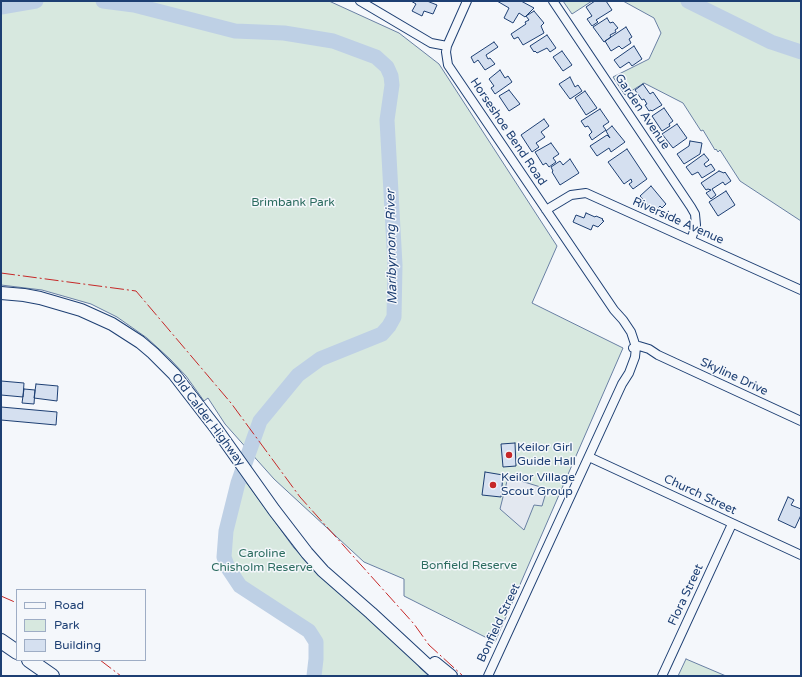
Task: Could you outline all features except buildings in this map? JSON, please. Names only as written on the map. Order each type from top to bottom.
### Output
[{"type":"highway","points":[[1,641],[16,651]]},
{"type":"highway","points":[[30,661],[52,676]]},
{"type":"main road","name":"Old Calder Highway","points":[[1,293],[24,294],[57,302],[95,316],[117,327],[153,352],[174,374],[215,427],[274,510],[307,553],[334,580],[439,676]]},
{"type":"main road","name":"Old Calder Highway","points":[[371,613],[422,652],[450,676]]},
{"type":"street","points":[[360,1],[431,43],[447,46],[467,1]]},
{"type":"street","name":"Garden Avenue","points":[[553,1],[691,207],[695,214],[696,225],[691,240]]},
{"type":"street","name":"Horseshoe Bend Road","points":[[447,46],[446,59],[452,71],[614,310],[631,332],[634,349]]},
{"type":"street","name":"Riverside Avenue","points":[[546,210],[571,195],[586,193],[801,290]]},
{"type":"street","name":"Skyline Drive","points":[[634,349],[658,355],[801,421]]},
{"type":"street","name":"Bonfield Street","points":[[488,676],[622,384],[634,349]]},
{"type":"street","name":"Church Street","points":[[589,457],[801,555]]},
{"type":"street","name":"Flora Street","points":[[662,676],[732,524]]},
{"type":"green space","name":"Brimbank Park","points":[[1,1],[329,1],[399,33],[439,64],[557,246],[532,303],[623,348],[495,642],[404,596],[404,579],[364,562],[274,479],[225,424],[208,398],[204,401],[186,376],[147,338],[117,317],[91,304],[42,290],[1,285]]},
{"type":"green space","points":[[563,1],[592,1],[572,14]]},
{"type":"green space","points":[[623,1],[801,1],[801,221],[740,181],[720,150],[718,152],[716,149],[715,150],[703,130],[701,131],[683,103],[644,83],[625,95],[613,77],[649,59],[661,33],[654,18]]},
{"type":"green space","name":"Caroline Chisholm Reserve","points":[[241,475],[294,548],[325,581],[414,657],[420,668],[429,676],[314,676],[316,642],[309,631],[240,586],[228,568],[224,557],[226,531]]},
{"type":"green space","points":[[686,659],[726,676],[678,676]]},
{"type":"shaded area","points":[[508,477],[547,489],[542,506],[534,505],[524,530],[500,509]]},
{"type":"waterway","name":"Maribyrnong River","points":[[1,7],[36,1]]},
{"type":"waterway","name":"Maribyrnong River","points":[[103,1],[134,5],[235,31],[284,33],[333,41],[376,57],[387,67],[391,76],[392,85],[387,120],[395,265],[394,317],[382,334],[320,359],[298,375],[260,421],[238,483],[226,531],[224,557],[228,568],[240,586],[309,631],[316,642],[314,676]]},
{"type":"waterway","name":"Maribyrnong River","points":[[688,1],[771,42],[801,52]]},
{"type":"power","points":[[1,273],[136,291],[231,403],[300,497],[414,624],[429,645],[463,676]]},
{"type":"power","points":[[1,596],[16,603]]},
{"type":"power","points":[[101,661],[121,676]]},
{"type":"place","name":"Keilor Girl Guide Hall","points":[[509,455]]},
{"type":"place","name":"Keilor Village Scout Group","points":[[493,485]]},
{"type":"park label","name":"Bonfield Reserve","points":[[469,566]]}]
